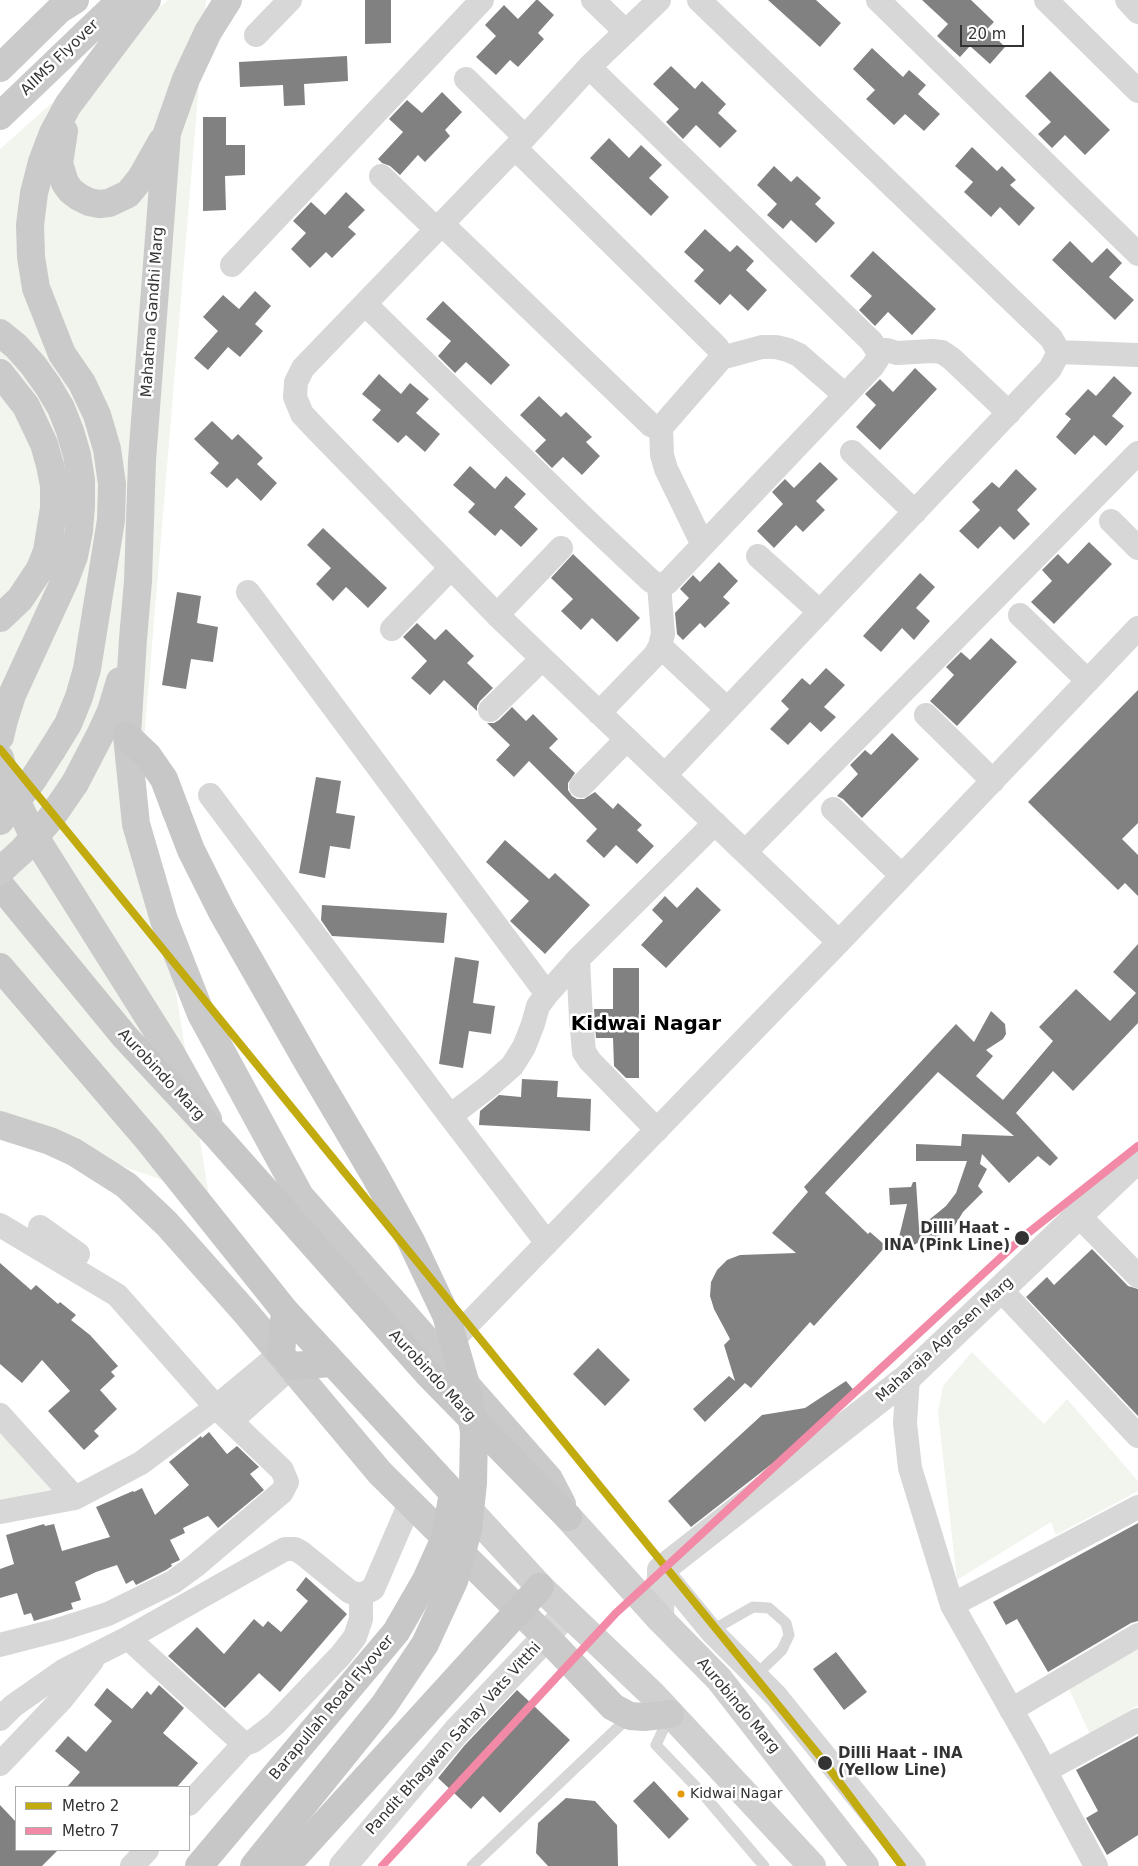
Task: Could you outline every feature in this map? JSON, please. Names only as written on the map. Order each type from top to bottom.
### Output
[{"type":"highway","points":[[127,736],[148,756],[164,779],[191,850],[222,912],[374,1174],[419,1258],[446,1315],[467,1388],[474,1432],[473,1483],[468,1530],[454,1581],[425,1644],[384,1705],[254,1866]]},
{"type":"highway","name":"Aurobindo Marg","points":[[0,885],[125,1037],[217,1136],[429,1375],[568,1517]]},
{"type":"highway","points":[[0,967],[149,1141],[285,1311],[453,1493]]},
{"type":"highway","points":[[285,1311],[287,1360],[331,1363]]},
{"type":"highway","name":"Barapullah Road Flyover","points":[[199,1866],[396,1632],[426,1580],[445,1538],[453,1493]]},
{"type":"highway","points":[[286,1866],[540,1587]]},
{"type":"main road","points":[[0,68],[59,10],[75,0]]},
{"type":"main road","name":"AIIMS Flyover","points":[[0,116],[121,0]]},
{"type":"main road","points":[[0,821],[32,781],[52,750],[68,724],[80,697],[88,669],[111,520],[112,493],[107,449],[97,415],[82,383],[62,354],[36,288],[31,257],[30,225],[36,186],[42,162],[53,133],[68,104],[147,0]]},
{"type":"main road","name":"Mahatma Gandhi Marg","points":[[133,639],[138,581],[142,460],[167,133],[186,78],[208,32],[228,0]]},
{"type":"main road","points":[[68,104],[60,152],[59,163],[61,173],[71,191],[89,202],[99,204],[110,203],[128,194],[141,178],[167,133]]},
{"type":"main road","points":[[0,333],[16,346],[33,365],[48,386],[60,408],[70,431],[77,455],[81,506],[74,556],[8,708],[0,737]]},
{"type":"main road","points":[[0,373],[26,406],[44,444],[54,486],[54,508],[47,551],[40,569],[20,600],[0,618]]},
{"type":"main road","points":[[133,639],[127,736],[136,824],[164,920],[201,1014],[300,1196],[549,1479],[568,1517]]},
{"type":"main road","points":[[0,872],[51,818],[75,783],[111,711],[133,639]]},
{"type":"main road","points":[[2,767],[30,828],[171,1053],[217,1136]]},
{"type":"main road","points":[[0,1125],[50,1141],[74,1152],[126,1185],[167,1224],[287,1360],[380,1473],[546,1637],[613,1707],[630,1716],[644,1718],[670,1714]]},
{"type":"main road","points":[[453,1493],[540,1587],[652,1694],[812,1866]]},
{"type":"main road","name":"Aurobindo Marg","points":[[568,1517],[660,1619],[719,1679],[865,1866]]},
{"type":"street","points":[[256,35],[290,0]]},
{"type":"street","points":[[232,265],[482,0]]},
{"type":"street","points":[[592,0],[626,32]]},
{"type":"street","points":[[659,0],[589,67],[520,142],[303,368],[296,382],[294,397],[302,414],[497,615],[839,942]]},
{"type":"street","points":[[699,0],[1051,338],[1059,352]]},
{"type":"street","points":[[878,0],[1138,254]]},
{"type":"street","points":[[1046,0],[1138,91]]},
{"type":"street","points":[[1127,0],[1138,12]]},
{"type":"street","points":[[365,304],[585,519],[652,581],[659,585],[667,583],[873,366],[878,358],[878,351],[871,341],[589,67]]},
{"type":"street","points":[[466,79],[520,142],[717,347],[721,358]]},
{"type":"street","points":[[381,176],[439,226],[651,425],[661,426],[664,424],[721,358],[762,348],[776,347],[799,355],[845,395]]},
{"type":"street","points":[[878,351],[887,350],[897,353],[942,352],[952,359],[1009,413]]},
{"type":"street","points":[[1059,352],[1138,355]]},
{"type":"street","points":[[665,776],[1050,369],[1059,352]]},
{"type":"street","points":[[661,426],[662,455],[666,469],[703,545]]},
{"type":"street","points":[[852,452],[915,512]]},
{"type":"street","points":[[744,852],[1138,453]]},
{"type":"street","points":[[1111,521],[1138,548]]},
{"type":"street","points":[[497,615],[561,548]]},
{"type":"street","points":[[758,556],[820,612]]},
{"type":"street","points":[[392,629],[451,568]]},
{"type":"street","points":[[599,713],[655,655],[660,646],[662,634],[659,585]]},
{"type":"street","points":[[248,592],[547,994]]},
{"type":"street","points":[[1020,615],[1088,681]]},
{"type":"street","points":[[440,1354],[839,942],[1138,628]]},
{"type":"street","points":[[660,646],[727,709]]},
{"type":"street","points":[[490,710],[542,659]]},
{"type":"street","points":[[926,715],[993,781]]},
{"type":"street","points":[[582,786],[627,739]]},
{"type":"street","points":[[210,795],[547,1243]]},
{"type":"street","points":[[832,809],[902,876]]},
{"type":"street","points":[[450,1116],[512,1066],[524,1047],[538,1006],[547,994],[578,959],[715,823]]},
{"type":"street","points":[[578,959],[584,1052],[590,1061],[657,1130]]},
{"type":"street","name":"Maharaja Agrasen Marg","points":[[661,1570],[908,1377],[1079,1216],[1135,1168]]},
{"type":"street","points":[[1079,1216],[1138,1276]]},
{"type":"street","points":[[0,1225],[117,1295],[224,1414],[282,1470],[287,1482],[282,1492],[195,1566],[173,1582],[108,1614],[58,1630],[0,1645]]},
{"type":"street","points":[[40,1227],[78,1254],[69,1266]]},
{"type":"street","points":[[1001,1290],[1138,1436]]},
{"type":"street","points":[[0,1512],[75,1498],[141,1463],[224,1414],[287,1360]]},
{"type":"street","points":[[908,1377],[905,1422],[910,1468],[952,1605],[1096,1866]]},
{"type":"street","points":[[0,1415],[75,1498]]},
{"type":"street","points":[[362,1596],[373,1589],[410,1503]]},
{"type":"street","points":[[952,1605],[1138,1507]]},
{"type":"street","points":[[4,1710],[63,1671],[128,1638],[285,1549],[295,1549],[302,1553],[350,1592],[362,1596]]},
{"type":"street","points":[[660,1619],[661,1570]]},
{"type":"street","name":"Aurobindo Marg","points":[[661,1570],[711,1632],[776,1696],[914,1866]]},
{"type":"street","points":[[190,1803],[244,1744],[253,1741],[274,1724],[356,1637],[361,1619],[362,1596]]},
{"type":"street","name":"Pandit Bhagwan Sahay Vats Vitthi","points":[[351,1860],[456,1732],[546,1637],[566,1612]]},
{"type":"street","points":[[1011,1710],[1138,1635]]},
{"type":"street","points":[[128,1638],[244,1744]]},
{"type":"street","points":[[0,1764],[61,1700],[97,1654]]},
{"type":"street","points":[[1045,1771],[1138,1720]]},
{"type":"street","points":[[132,1866],[146,1851]]},
{"type":"lane","points":[[711,1632],[754,1607],[769,1608],[786,1623],[789,1635],[782,1650],[756,1675]]},
{"type":"lane","points":[[670,1714],[656,1745],[702,1793],[764,1866]]},
{"type":"lane","points":[[472,1866],[630,1716]]},
{"type":"shaded area","points":[[168,0],[206,0],[141,777],[209,1196],[0,1124],[0,149]]},
{"type":"shaded area","points":[[972,1352],[1044,1424],[1067,1399],[1138,1481],[1138,1491],[1056,1535],[1051,1522],[957,1580],[938,1413],[943,1386]]},
{"type":"shaded area","points":[[0,1421],[64,1494],[0,1504]]},
{"type":"shaded area","points":[[1138,1646],[1138,1705],[1090,1734],[1068,1687]]},
{"type":"building","points":[[365,0],[391,0],[391,43],[365,44]]},
{"type":"building","points":[[536,0],[554,15],[538,33],[544,39],[518,67],[510,60],[496,75],[476,57],[496,36],[485,25],[504,5],[518,19]]},
{"type":"building","points":[[768,0],[816,0],[841,23],[820,47]]},
{"type":"building","points":[[922,0],[971,0],[994,22],[987,29],[1005,47],[990,64],[970,46],[960,57],[937,36],[948,24]]},
{"type":"building","points":[[872,48],[903,77],[909,70],[926,85],[918,94],[940,114],[924,131],[905,114],[894,125],[866,99],[875,90],[853,69]]},
{"type":"building","points":[[347,56],[348,81],[304,84],[305,105],[284,106],[283,85],[240,87],[239,62]]},
{"type":"building","points":[[671,66],[695,89],[702,81],[726,104],[718,113],[737,131],[720,148],[696,125],[683,139],[666,122],[679,109],[653,84]]},
{"type":"building","points":[[1050,71],[1110,130],[1085,155],[1065,135],[1052,148],[1038,134],[1051,122],[1025,96]]},
{"type":"building","points":[[442,92],[462,112],[445,130],[450,136],[425,162],[418,155],[400,175],[378,159],[403,132],[389,119],[407,100],[422,113]]},
{"type":"building","points":[[203,117],[226,117],[226,145],[245,145],[245,175],[225,176],[226,210],[203,211]]},
{"type":"building","points":[[609,138],[629,158],[641,145],[662,165],[649,178],[669,197],[651,216],[590,158]]},
{"type":"building","points":[[972,147],[997,171],[1002,166],[1016,180],[1010,185],[1035,208],[1019,226],[1000,207],[991,217],[964,192],[973,182],[955,166]]},
{"type":"building","points":[[774,166],[791,182],[797,176],[821,198],[815,204],[835,223],[816,243],[791,220],[783,229],[767,215],[777,204],[757,185]]},
{"type":"building","points":[[346,192],[365,210],[348,227],[356,234],[332,258],[326,252],[310,268],[291,249],[306,233],[293,221],[311,202],[325,215]]},
{"type":"building","points":[[705,229],[730,252],[737,245],[754,261],[746,270],[767,290],[748,311],[730,294],[720,305],[694,281],[704,270],[684,252]]},
{"type":"building","points":[[1070,241],[1092,263],[1107,248],[1122,263],[1109,277],[1134,300],[1115,320],[1052,260]]},
{"type":"building","points":[[873,251],[936,309],[912,335],[888,312],[875,326],[859,310],[872,296],[850,276]]},
{"type":"building","points":[[255,291],[271,306],[255,324],[263,331],[240,357],[228,347],[208,370],[194,358],[218,331],[203,317],[223,295],[239,309]]},
{"type":"building","points":[[443,301],[510,365],[491,385],[466,362],[455,373],[438,356],[451,341],[426,319]]},
{"type":"building","points":[[915,368],[937,389],[880,450],[856,427],[876,405],[865,394],[880,379],[893,392]]},
{"type":"building","points":[[379,374],[401,394],[410,383],[429,399],[416,413],[440,434],[425,452],[406,435],[398,443],[372,420],[381,410],[362,394]]},
{"type":"building","points":[[1114,376],[1132,393],[1112,416],[1124,426],[1106,446],[1094,435],[1075,455],[1056,437],[1071,419],[1065,414],[1088,389],[1096,396]]},
{"type":"building","points":[[539,396],[561,417],[566,412],[592,437],[586,442],[600,456],[582,475],[563,457],[552,468],[535,451],[546,440],[520,415]]},
{"type":"building","points":[[212,421],[232,440],[238,434],[263,458],[257,464],[277,483],[261,501],[237,478],[227,488],[210,473],[219,463],[194,439]]},
{"type":"building","points":[[820,462],[838,479],[816,501],[825,510],[803,532],[796,525],[774,548],[757,531],[783,504],[772,492],[785,479],[794,488]]},
{"type":"building","points":[[470,466],[495,489],[506,476],[526,494],[514,507],[538,529],[521,547],[501,529],[495,536],[468,512],[475,504],[453,485]]},
{"type":"building","points":[[1016,469],[1037,489],[1017,510],[1030,524],[1014,540],[1000,526],[978,549],[959,531],[980,510],[972,502],[992,482],[999,488]]},
{"type":"building","points":[[323,528],[387,588],[368,608],[346,587],[333,601],[316,584],[331,568],[307,545]]},
{"type":"building","points":[[1089,542],[1112,564],[1054,624],[1031,602],[1052,581],[1042,570],[1058,554],[1068,564]]},
{"type":"building","points":[[573,554],[640,618],[617,642],[592,618],[581,630],[561,611],[573,599],[551,578]]},
{"type":"building","points":[[719,562],[738,581],[723,597],[730,603],[705,628],[700,623],[683,640],[677,634],[675,613],[689,598],[680,589],[693,575],[700,582]]},
{"type":"building","points":[[920,573],[935,587],[916,608],[930,621],[914,640],[902,628],[881,652],[863,636]]},
{"type":"building","points":[[177,592],[201,596],[197,623],[218,627],[213,662],[191,659],[186,689],[162,685]]},
{"type":"building","points":[[417,623],[435,640],[446,629],[474,656],[467,663],[493,688],[480,701],[477,711],[444,680],[430,695],[411,678],[427,661],[403,637]]},
{"type":"building","points":[[991,638],[1017,662],[957,726],[930,701],[954,675],[946,667],[961,652],[970,660]]},
{"type":"building","points":[[826,668],[845,685],[824,707],[836,717],[821,732],[810,722],[788,745],[770,729],[789,709],[781,701],[802,678],[810,685]]},
{"type":"building","points":[[1138,690],[1138,823],[1122,839],[1138,855],[1138,896],[1125,883],[1118,890],[1028,802]]},
{"type":"building","points":[[512,707],[526,721],[533,714],[558,739],[549,748],[575,773],[568,783],[568,790],[572,796],[577,799],[584,799],[595,792],[613,809],[618,803],[642,825],[637,830],[654,846],[637,864],[616,845],[604,858],[586,841],[597,829],[529,761],[514,777],[496,760],[510,745],[487,723],[494,723],[499,720]]},
{"type":"building","points":[[892,733],[919,759],[862,818],[843,799],[837,796],[858,774],[850,765],[865,750],[871,755]]},
{"type":"building","points":[[316,777],[341,781],[336,813],[355,816],[350,849],[330,846],[325,878],[299,873]]},
{"type":"building","points":[[505,840],[549,879],[555,873],[590,905],[545,954],[510,921],[529,901],[486,862]]},
{"type":"building","points":[[697,887],[721,910],[666,968],[641,945],[663,921],[652,910],[665,896],[677,908]]},
{"type":"building","points":[[322,905],[447,913],[444,943],[332,936],[321,920]]},
{"type":"building","points":[[1138,944],[1138,1023],[1073,1091],[1053,1071],[1016,1113],[1058,1158],[1050,1166],[1038,1156],[1009,1183],[982,1154],[980,1164],[987,1169],[978,1186],[983,1192],[963,1212],[951,1232],[945,1230],[931,1244],[925,1239],[912,1246],[908,1238],[899,1237],[907,1204],[890,1205],[889,1188],[911,1187],[913,1182],[916,1182],[919,1228],[946,1206],[956,1193],[967,1161],[916,1161],[916,1144],[961,1146],[962,1134],[1014,1136],[938,1072],[825,1193],[868,1234],[870,1232],[886,1246],[814,1326],[810,1322],[751,1388],[745,1383],[705,1422],[693,1409],[729,1376],[735,1381],[724,1345],[730,1339],[714,1309],[710,1296],[711,1282],[717,1270],[727,1260],[740,1255],[796,1253],[772,1233],[808,1192],[804,1187],[956,1024],[974,1042],[991,1011],[1005,1024],[1006,1034],[1003,1039],[986,1050],[993,1056],[976,1076],[1003,1100],[1053,1041],[1039,1027],[1076,989],[1110,1021],[1136,993],[1113,972]]},
{"type":"building","points":[[455,957],[479,961],[473,1003],[495,1006],[491,1034],[469,1031],[463,1068],[439,1064]]},
{"type":"building","points":[[613,968],[639,968],[639,1078],[626,1078],[614,1066],[613,1038],[596,1038],[594,1009],[613,1009]]},
{"type":"building","points":[[522,1079],[558,1081],[557,1097],[591,1099],[590,1131],[479,1125],[480,1111],[499,1095],[521,1097]]},
{"type":"building","points":[[1092,1249],[1128,1286],[1138,1289],[1138,1416],[1026,1297],[1047,1277],[1054,1285]]},
{"type":"building","points":[[0,1263],[31,1290],[36,1285],[58,1304],[60,1302],[76,1315],[71,1320],[90,1335],[118,1366],[111,1372],[115,1376],[100,1390],[117,1409],[94,1431],[99,1436],[84,1450],[48,1411],[70,1391],[42,1360],[22,1383],[0,1364]]},
{"type":"building","points":[[598,1348],[630,1380],[605,1406],[573,1374]]},
{"type":"building","points":[[846,1381],[857,1394],[833,1416],[691,1527],[668,1501],[762,1415],[805,1408]]},
{"type":"building","points":[[209,1432],[227,1454],[237,1446],[259,1467],[250,1474],[264,1490],[218,1528],[208,1516],[183,1528],[185,1533],[170,1540],[180,1560],[171,1564],[172,1566],[166,1570],[136,1585],[133,1580],[126,1584],[117,1565],[96,1572],[75,1582],[81,1600],[71,1603],[73,1609],[34,1621],[31,1613],[24,1615],[17,1593],[0,1598],[0,1569],[14,1564],[6,1535],[44,1524],[45,1526],[54,1524],[62,1551],[110,1537],[96,1507],[142,1488],[155,1515],[189,1485],[169,1462],[201,1436],[202,1438]]},
{"type":"building","points":[[1138,1523],[1138,1621],[1131,1623],[1048,1672],[1017,1619],[1006,1625],[993,1602]]},
{"type":"building","points":[[306,1577],[347,1614],[280,1692],[259,1673],[225,1708],[168,1656],[197,1627],[224,1654],[254,1619],[263,1627],[268,1621],[281,1632],[308,1601],[296,1590]]},
{"type":"building","points":[[836,1652],[867,1692],[844,1710],[813,1669]]},
{"type":"building","points":[[159,1685],[184,1708],[163,1733],[198,1763],[178,1786],[68,1786],[80,1772],[55,1751],[68,1736],[86,1752],[112,1721],[94,1705],[107,1688],[132,1709],[147,1691],[151,1695]]},
{"type":"building","points":[[517,1690],[570,1740],[500,1813],[483,1796],[471,1809],[438,1778],[464,1746]]},
{"type":"building","points":[[1138,1736],[1138,1835],[1107,1855],[1086,1818],[1098,1811],[1076,1770]]},
{"type":"building","points":[[654,1781],[689,1819],[669,1839],[633,1801]]},
{"type":"building","points":[[566,1798],[595,1801],[617,1825],[618,1866],[548,1866],[536,1853],[538,1823]]},
{"type":"building","points":[[0,1805],[15,1821],[15,1851],[57,1851],[42,1866],[0,1866]]},
{"type":"metro line","name":"2","points":[[0,749],[822,1759],[902,1866]]},
{"type":"metro line","name":"7","points":[[382,1866],[616,1613],[1023,1237],[1138,1146]]},
{"type":"place","name":"Dilli Haat - INA (Pink Line)","points":[[1022,1238]]},
{"type":"place","name":"Dilli Haat - INA (Yellow Line)","points":[[825,1763]]},
{"type":"place","name":"Kidwai Nagar","points":[[681,1794]]},
{"type":"district","name":"Kidwai Nagar","points":[[646,1025]]}]
